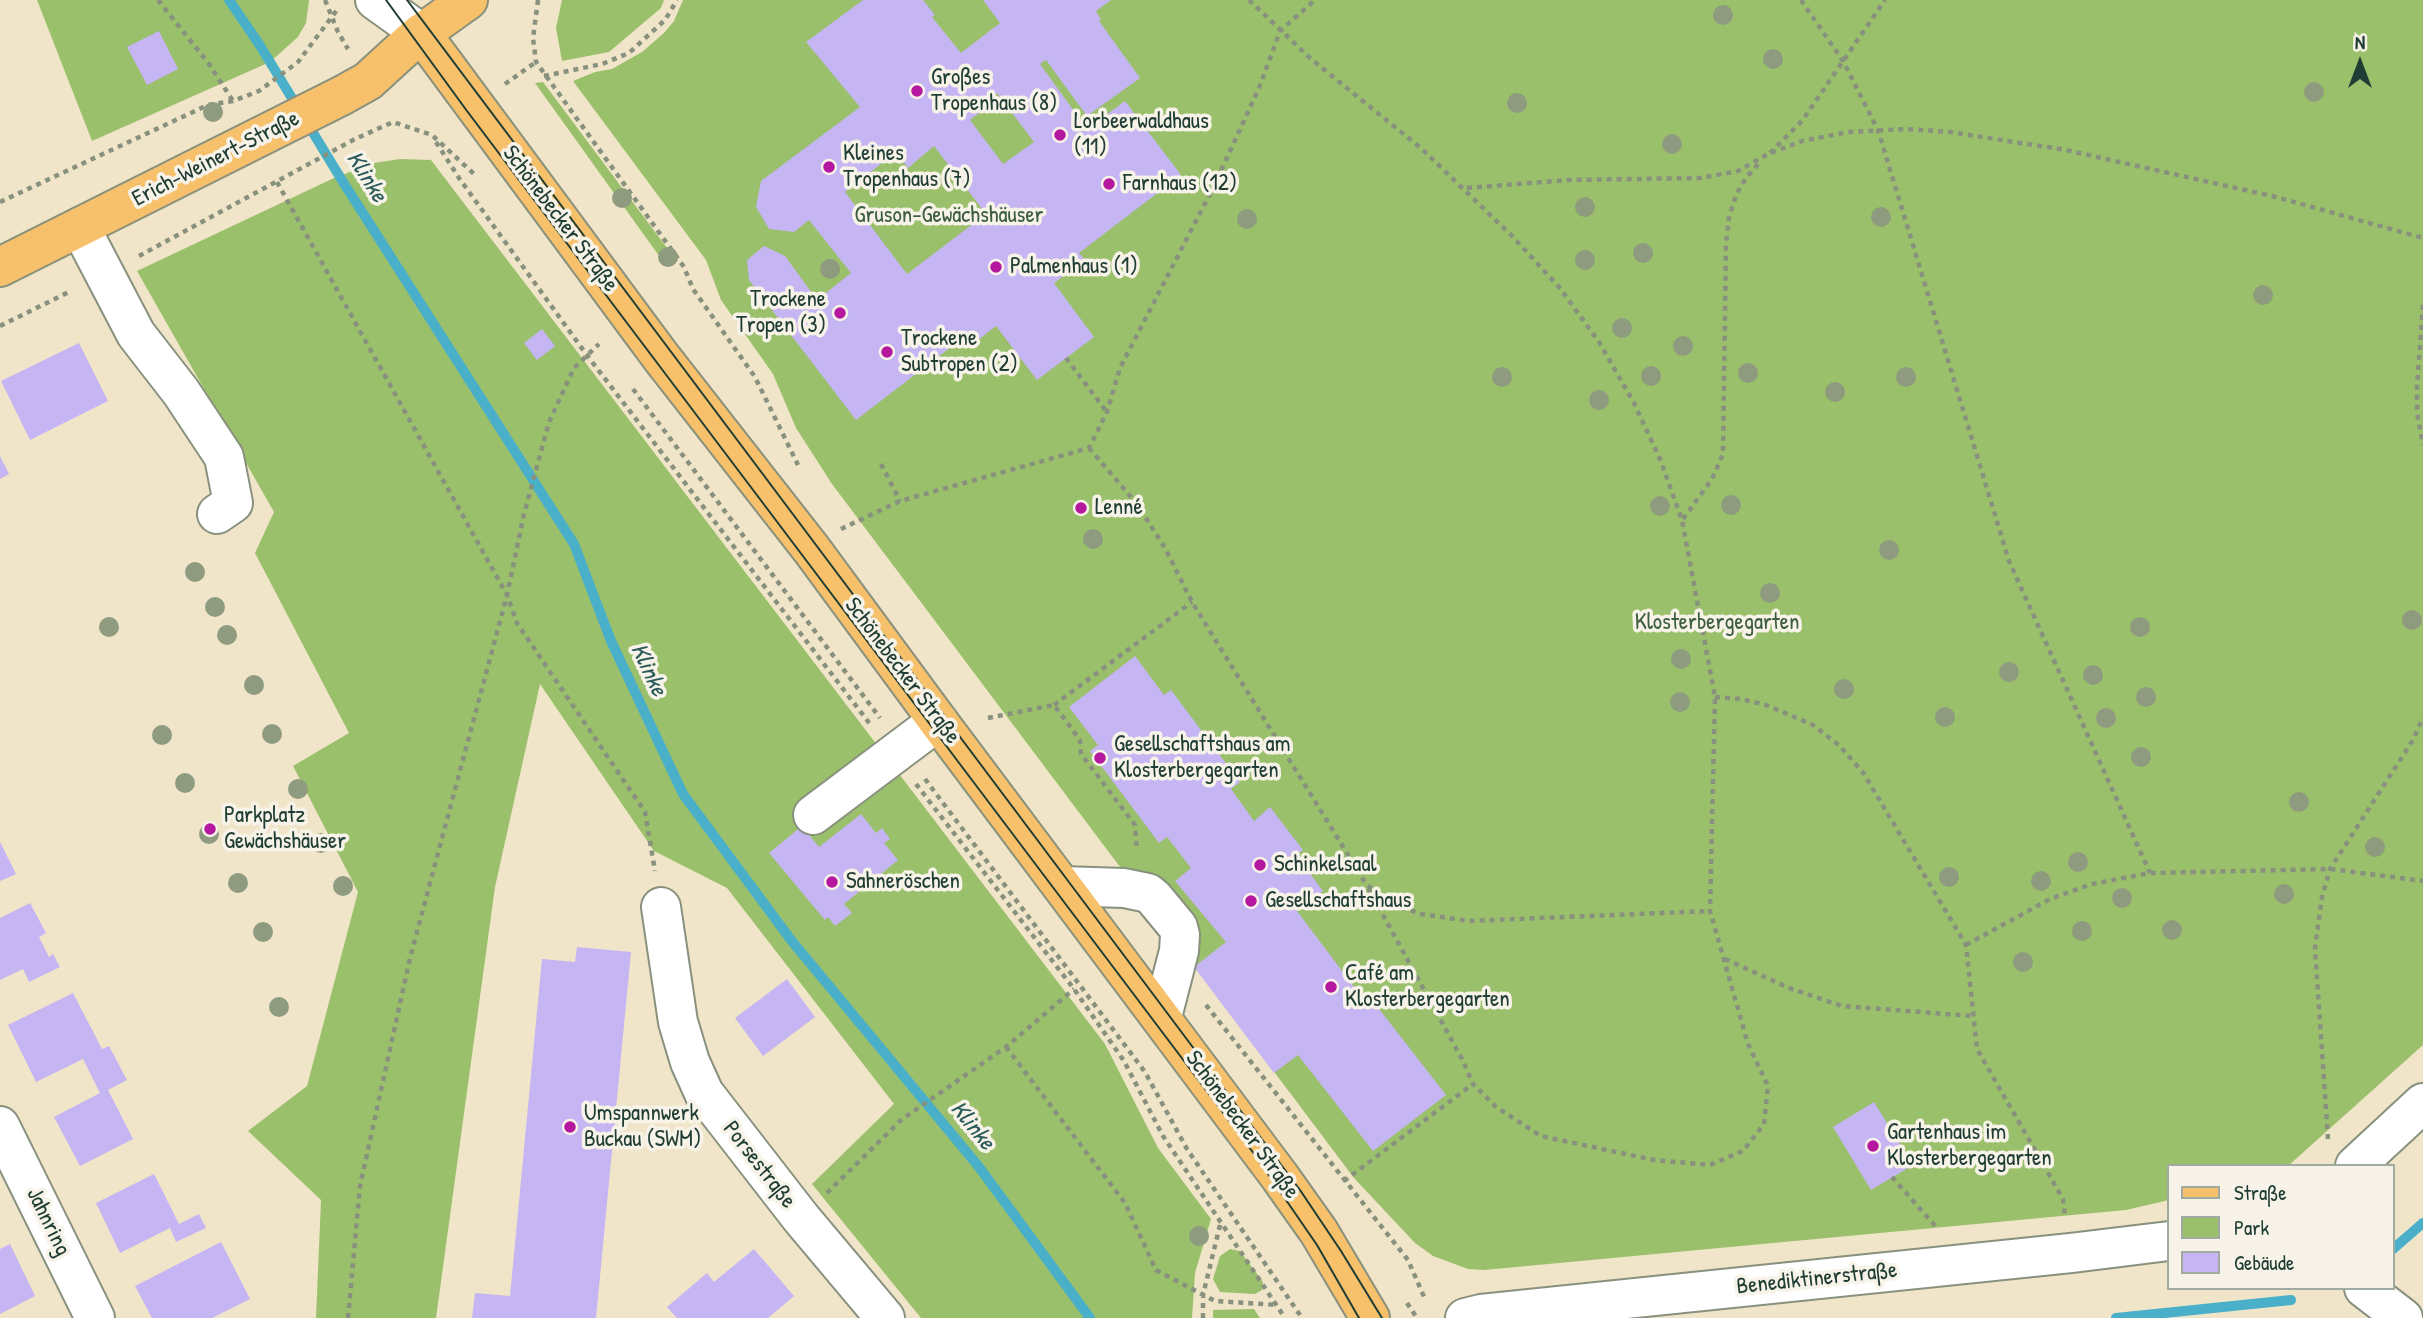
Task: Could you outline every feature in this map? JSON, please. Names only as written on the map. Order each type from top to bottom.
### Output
[{"type":"main road","name":"Erich-Weinert-Straße","points":[[0,267],[368,81],[427,17],[468,0]]},
{"type":"main road","name":"Schönebecker Straße","points":[[427,17],[661,356],[812,550],[1162,1017],[1311,1221],[1370,1318]]},
{"type":"street","points":[[375,0],[427,17]]},
{"type":"street","points":[[397,0],[427,17]]},
{"type":"street","points":[[80,227],[136,334],[181,392],[224,457],[233,503],[217,514]]},
{"type":"street","points":[[813,815],[938,721]]},
{"type":"street","points":[[1062,886],[1139,891],[1154,897],[1179,929],[1176,967],[1162,1017]]},
{"type":"street","name":"Porsestraße","points":[[660,907],[678,1022],[696,1077],[719,1114],[885,1318]]},
{"type":"street","points":[[2342,1159],[2423,1102]]},
{"type":"street","name":"Jahnring","points":[[0,1126],[95,1318]]},
{"type":"street","name":"Benediktinerstraße","points":[[1465,1318],[1481,1314],[2168,1241]]},
{"type":"street","points":[[2367,1290],[2403,1318]]},
{"type":"path","points":[[158,0],[209,64],[233,101]]},
{"type":"path","points":[[325,0],[338,32]]},
{"type":"path","points":[[529,0],[536,7]]},
{"type":"path","points":[[538,0],[533,38],[536,62],[684,267],[694,289],[755,377],[783,438],[805,474]]},
{"type":"path","points":[[544,76],[602,64],[629,53],[665,20],[677,0]]},
{"type":"path","points":[[1088,449],[1138,504],[1165,548],[1192,602],[1366,884],[1473,1084],[1496,1107],[1541,1136],[1654,1160],[1710,1165],[1743,1151],[1764,1124],[1768,1086],[1748,1044],[1710,911],[1715,697],[1682,520],[1660,459],[1634,403],[1599,342],[1559,287],[1466,188],[1333,78],[1250,0]]},
{"type":"path","points":[[812,550],[842,528],[900,501],[1088,449],[1107,412],[1120,369],[1213,188],[1259,88],[1280,31],[1315,0]]},
{"type":"path","points":[[1801,0],[1843,61],[1878,130],[2009,561],[2150,873]]},
{"type":"path","points":[[1682,520],[1712,479],[1723,454],[1725,254],[1727,231],[1737,193],[1752,170],[1802,121],[1885,0]]},
{"type":"path","name":"Erich-Weinert-Straße","points":[[0,202],[208,105],[233,101],[259,91],[298,62],[339,7]]},
{"type":"path","name":"Erich-Weinert-Straße","points":[[432,135],[393,122],[355,139],[277,182],[507,595]]},
{"type":"path","points":[[1466,188],[1568,180],[1701,178],[1738,171],[1768,154],[1802,141],[1849,132],[1906,129],[1950,132],[2066,150],[2276,197],[2423,238]]},
{"type":"path","points":[[432,135],[459,178],[586,354],[1074,989],[1124,1061],[1163,1136],[1285,1318]]},
{"type":"path","name":"Schönebecker Straße","points":[[432,135],[472,172]]},
{"type":"path","points":[[2423,305],[2417,386],[2417,413],[2423,445]]},
{"type":"path","points":[[348,1318],[360,1186],[401,998],[507,595],[524,514],[549,422],[574,369],[586,354],[599,344]]},
{"type":"path","points":[[1066,358],[1107,412]]},
{"type":"path","points":[[881,464],[900,501]]},
{"type":"path","points":[[507,595],[517,623],[645,812],[660,907]]},
{"type":"path","points":[[988,718],[1054,705],[1192,602]]},
{"type":"path","points":[[1715,697],[1741,699],[1792,715],[1813,725],[1840,746],[1864,774],[1966,945],[1977,1049],[2063,1199],[2071,1253]]},
{"type":"path","points":[[1054,705],[1080,740],[1081,754],[1135,825],[1139,891]]},
{"type":"path","points":[[2342,1159],[2315,948],[2320,909],[2330,869],[2413,740],[2423,717]]},
{"type":"path","points":[[1966,945],[2050,899],[2092,884],[2150,873],[2330,869],[2423,881]]},
{"type":"path","points":[[1366,884],[1396,905],[1421,914],[1469,921],[1710,911]]},
{"type":"path","points":[[1724,959],[1789,988],[1842,1006],[1973,1016]]},
{"type":"path","name":"Schönebecker Straße","points":[[1176,967],[1408,1260],[1425,1299]]},
{"type":"path","points":[[801,1218],[901,1120],[1006,1047],[1074,989]]},
{"type":"path","points":[[1006,1047],[1125,1203],[1156,1270],[1215,1301],[1278,1305]]},
{"type":"path","points":[[1344,1181],[1473,1084]]},
{"type":"path","points":[[1892,1177],[1943,1234]]},
{"type":"path","points":[[1203,1318],[1203,1295],[1221,1221]]},
{"type":"green space","points":[[37,0],[309,1],[306,23],[298,37],[270,62],[92,141]]},
{"type":"green space","points":[[562,0],[664,0],[661,8],[609,52],[562,61],[556,28]]},
{"type":"green space","name":"Klosterbergegarten","points":[[683,0],[2423,0],[2423,1045],[2290,1164],[2168,1164],[2168,1200],[2126,1210],[1484,1270],[1468,1269],[1433,1256],[1415,1243],[1354,1178],[832,484],[796,428],[773,374],[721,300],[706,260],[573,81],[595,72],[612,69],[642,52],[674,21]]},
{"type":"green space","points":[[543,82],[676,260],[667,267],[535,83]]},
{"type":"green space","points":[[400,159],[431,160],[1105,1044],[1158,1148],[1211,1219],[1195,1273],[1192,1318],[921,1318],[812,1184],[894,1104],[727,888],[654,851],[540,684],[495,887],[436,1318],[316,1318],[321,1200],[248,1131],[307,1086],[358,892],[293,766],[349,733],[255,553],[274,512],[137,271],[334,178],[374,163]]},
{"type":"green space","points":[[1230,1249],[1240,1251],[1263,1282],[1262,1290],[1255,1294],[1220,1292],[1213,1279],[1220,1256]]},
{"type":"green space","points":[[1254,1309],[1260,1318],[1213,1318],[1213,1310]]},
{"type":"building","points":[[863,0],[923,0],[935,15],[932,17],[961,53],[1000,23],[983,0],[1111,0],[1096,11],[1101,20],[1099,21],[1140,78],[1087,116],[1046,60],[1040,64],[1087,129],[1125,101],[1181,175],[1079,253],[1085,260],[1054,283],[1094,337],[1037,380],[996,326],[968,348],[960,340],[856,420],[749,280],[747,260],[764,246],[785,256],[817,300],[851,273],[809,220],[794,232],[769,229],[756,207],[761,181],[860,107],[806,42]],"holes":[[[997,93],[1034,142],[1003,164],[970,120],[994,101],[991,98]],[[934,146],[986,214],[907,274],[845,192],[896,152],[908,168]]]},
{"type":"building","points":[[159,31],[178,69],[147,85],[127,47]]},
{"type":"building","points":[[542,329],[555,346],[537,360],[524,343]]},
{"type":"building","points":[[79,343],[108,401],[30,440],[1,381]]},
{"type":"building","points":[[0,456],[9,474],[0,479]]},
{"type":"building","name":"Gesellschaftshaus","points":[[1135,656],[1164,695],[1171,690],[1240,782],[1231,789],[1254,821],[1270,807],[1303,850],[1296,855],[1323,891],[1297,911],[1364,1000],[1369,996],[1446,1095],[1373,1151],[1298,1055],[1274,1073],[1194,967],[1226,942],[1175,881],[1191,868],[1167,837],[1159,843],[1090,751],[1098,745],[1069,707]]},
{"type":"building","name":"Sahneröschen","points":[[861,814],[876,833],[882,828],[890,839],[884,843],[898,860],[844,904],[852,913],[835,926],[828,917],[825,920],[769,853],[802,826],[819,847]]},
{"type":"building","points":[[0,842],[16,874],[0,881]]},
{"type":"building","points":[[30,903],[46,933],[39,937],[49,957],[53,954],[60,967],[29,982],[23,969],[0,980],[0,918]]},
{"type":"building","name":"Umspannwerk Buckau (SWM)","points":[[577,947],[631,952],[596,1318],[472,1318],[475,1293],[510,1296],[542,959],[575,962]]},
{"type":"building","points":[[787,979],[815,1017],[763,1056],[735,1018]]},
{"type":"building","points":[[73,993],[102,1049],[109,1046],[127,1080],[108,1090],[133,1139],[80,1166],[54,1117],[100,1093],[83,1059],[36,1082],[8,1025]]},
{"type":"building","name":"Gartenhaus im Klosterbergegarten","points":[[1874,1102],[1913,1165],[1871,1190],[1833,1127]]},
{"type":"building","points":[[154,1174],[179,1224],[199,1214],[206,1228],[176,1242],[170,1228],[120,1253],[96,1203]]},
{"type":"building","points":[[221,1242],[250,1299],[212,1318],[152,1318],[135,1286]]},
{"type":"building","points":[[10,1244],[35,1296],[0,1314],[0,1249]]},
{"type":"building","points":[[754,1249],[794,1296],[768,1318],[677,1318],[667,1307],[707,1273],[714,1282]]},
{"type":"waterway","name":"Klinke","points":[[229,0],[574,544],[611,641],[683,794],[791,940],[979,1167],[1090,1318]]},
{"type":"waterway","name":"Klinke","points":[[2395,1247],[2423,1223]]},
{"type":"waterway","name":"Klinke","points":[[2116,1318],[2291,1300]]},
{"type":"tram line","points":[[386,0],[1255,1155],[1317,1245],[1359,1318]]},
{"type":"tram line","points":[[407,0],[1300,1190],[1382,1318]]},
{"type":"place","name":"Großes Tropenhaus (8)","points":[[917,91]]},
{"type":"place","name":"Lorbeerwaldhaus (11)","points":[[1060,135]]},
{"type":"place","name":"Kleines Tropenhaus (7)","points":[[829,167]]},
{"type":"place","name":"Farnhaus (12)","points":[[1109,184]]},
{"type":"place","name":"Palmenhaus (1)","points":[[996,267]]},
{"type":"place","name":"Trockene Tropen (3)","points":[[840,313]]},
{"type":"place","name":"Trockene Subtropen (2)","points":[[887,352]]},
{"type":"place","name":"Lenné","points":[[1081,508]]},
{"type":"place","name":"Gesellschaftshaus am Klosterbergegarten","points":[[1100,758]]},
{"type":"place","name":"Parkplatz Gewächshäuser","points":[[210,829]]},
{"type":"place","name":"Schinkelsaal","points":[[1260,865]]},
{"type":"place","name":"Sahneröschen","points":[[832,882]]},
{"type":"place","name":"Gesellschaftshaus","points":[[1251,901]]},
{"type":"place","name":"Café am Klosterbergegarten","points":[[1331,987]]},
{"type":"place","name":"Umspannwerk Buckau (SWM)","points":[[570,1127]]},
{"type":"place","name":"Gartenhaus im Klosterbergegarten","points":[[1873,1146]]},
{"type":"park label","name":"Gruson-Gewächshäuser","points":[[949,216]]}]
